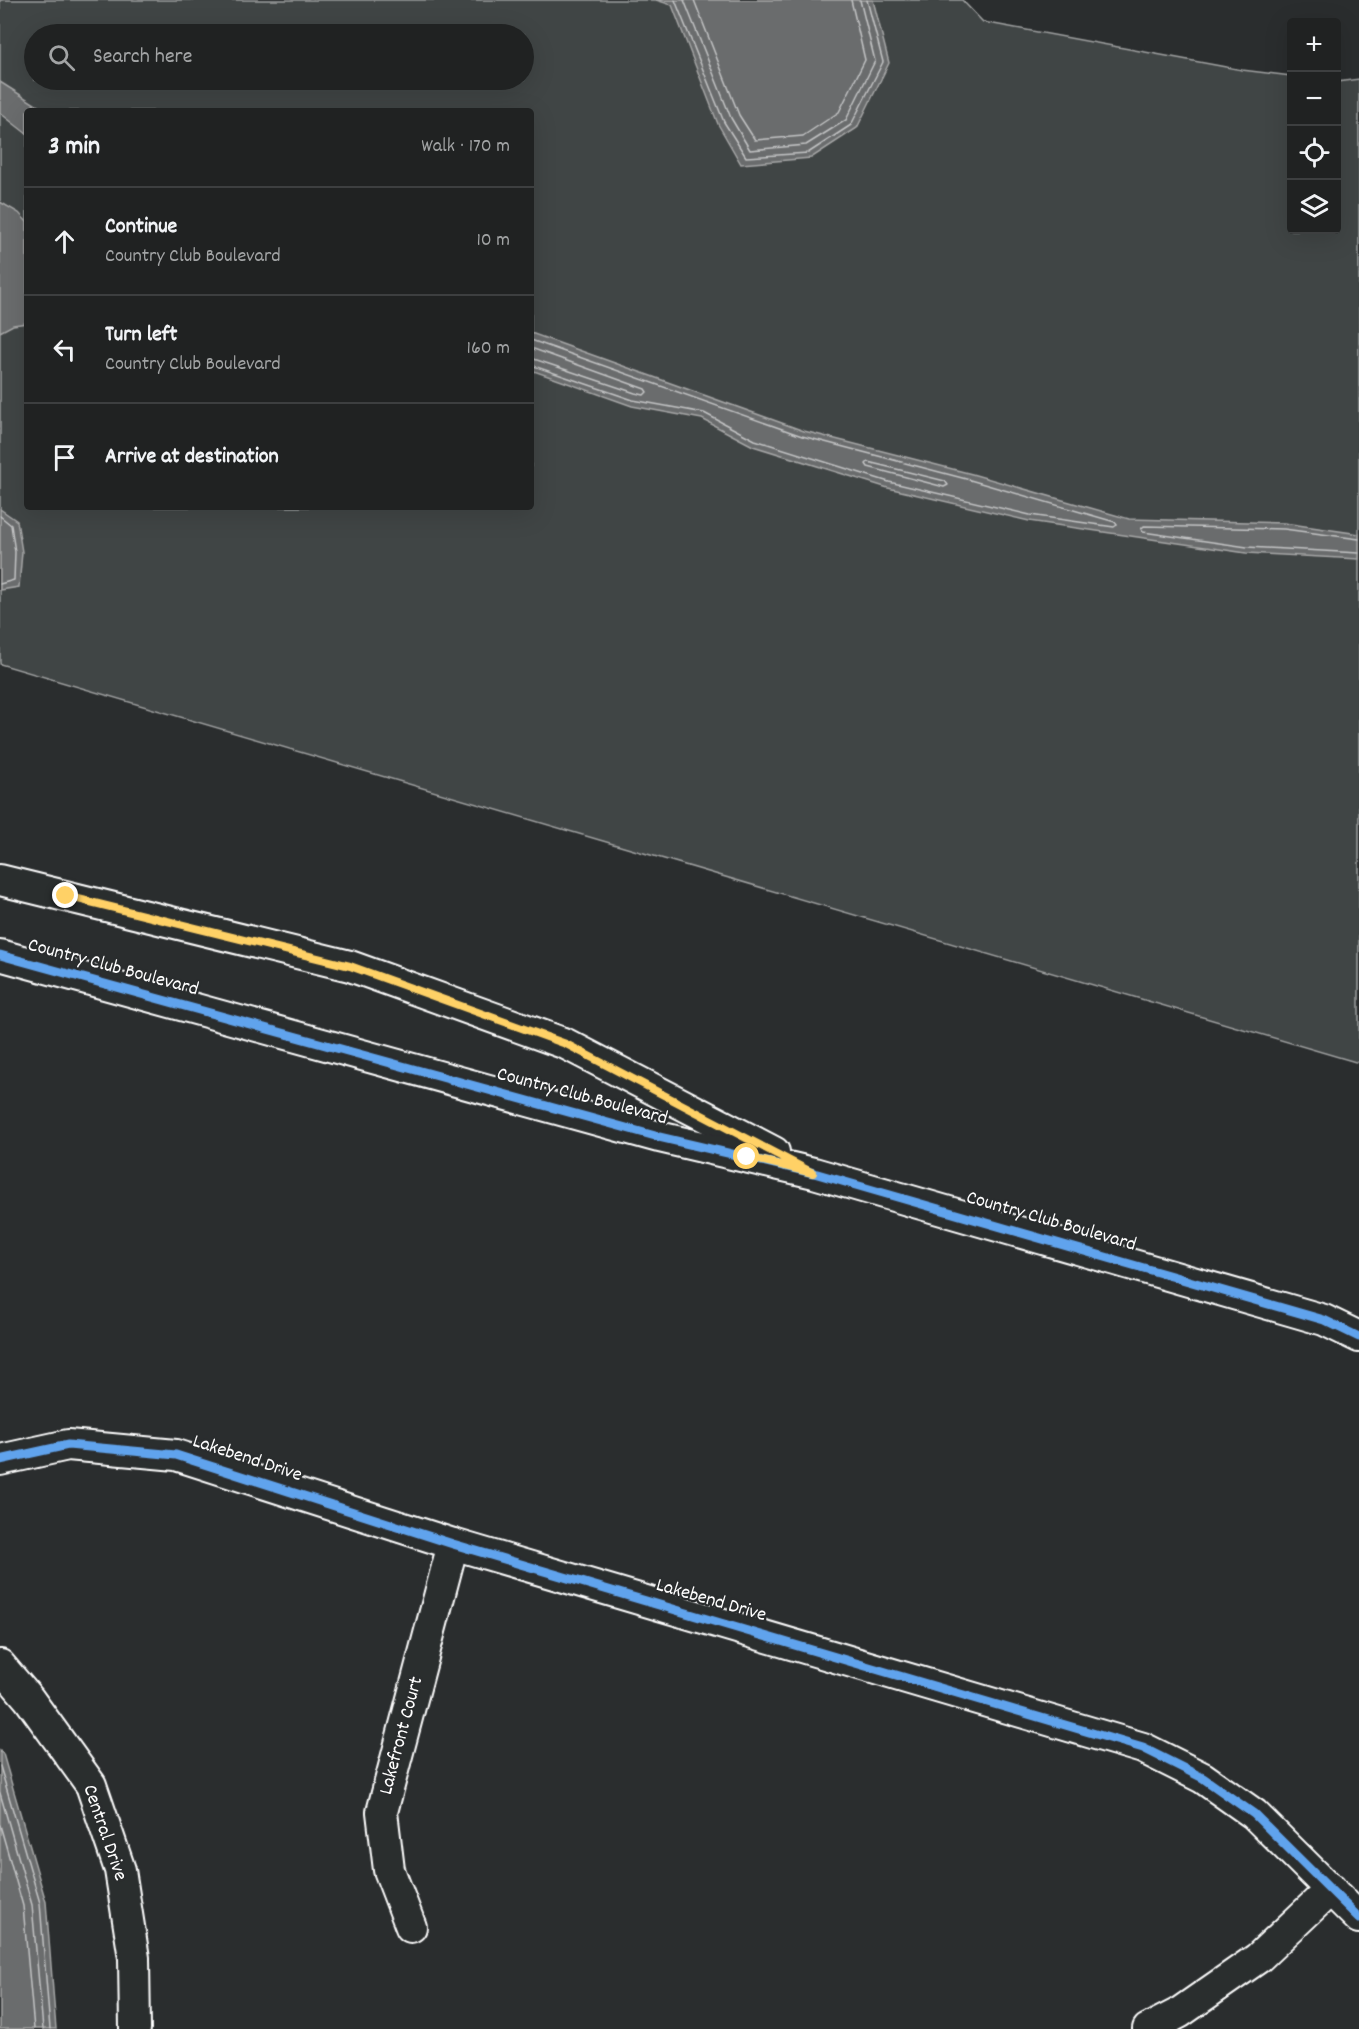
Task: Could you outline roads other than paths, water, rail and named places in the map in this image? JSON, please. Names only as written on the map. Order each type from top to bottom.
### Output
[{"type":"street","name":"Country Club Boulevard","points":[[0,880],[350,966],[566,1044],[813,1173]]},
{"type":"street","name":"Country Club Boulevard","points":[[0,955],[659,1137],[813,1173],[1324,1320],[1359,1337]]},
{"type":"street","name":"Lakebend Drive","points":[[0,1460],[68,1445],[176,1455],[453,1544],[1143,1748],[1203,1778],[1254,1814],[1359,1918]]},
{"type":"street","name":"Lakefront Court","points":[[411,1927],[390,1870],[382,1812],[453,1544]]},
{"type":"street","name":"Central Drive","points":[[0,1665],[29,1698],[91,1785],[120,1870],[134,1958],[135,2029]]},
{"type":"street","points":[[1148,2029],[1179,2013],[1258,1958],[1331,1889]]},
{"type":"water","points":[[656,0],[873,0],[889,63],[857,128],[811,158],[741,164],[718,124],[672,5]]},
{"type":"water","points":[[0,82],[41,108],[24,108],[24,132],[0,113]]},
{"type":"water","points":[[0,202],[24,219],[24,323],[13,325],[0,332]]},
{"type":"water","points":[[534,334],[804,431],[972,474],[1129,519],[1284,523],[1359,534],[1359,559],[1246,553],[1029,521],[888,488],[753,446],[702,419],[632,406],[534,371]]},
{"type":"water","points":[[0,509],[17,521],[22,552],[19,587],[0,590]]},
{"type":"water","points":[[0,1751],[3,1754],[46,1902],[56,2029],[0,2029]]}]
